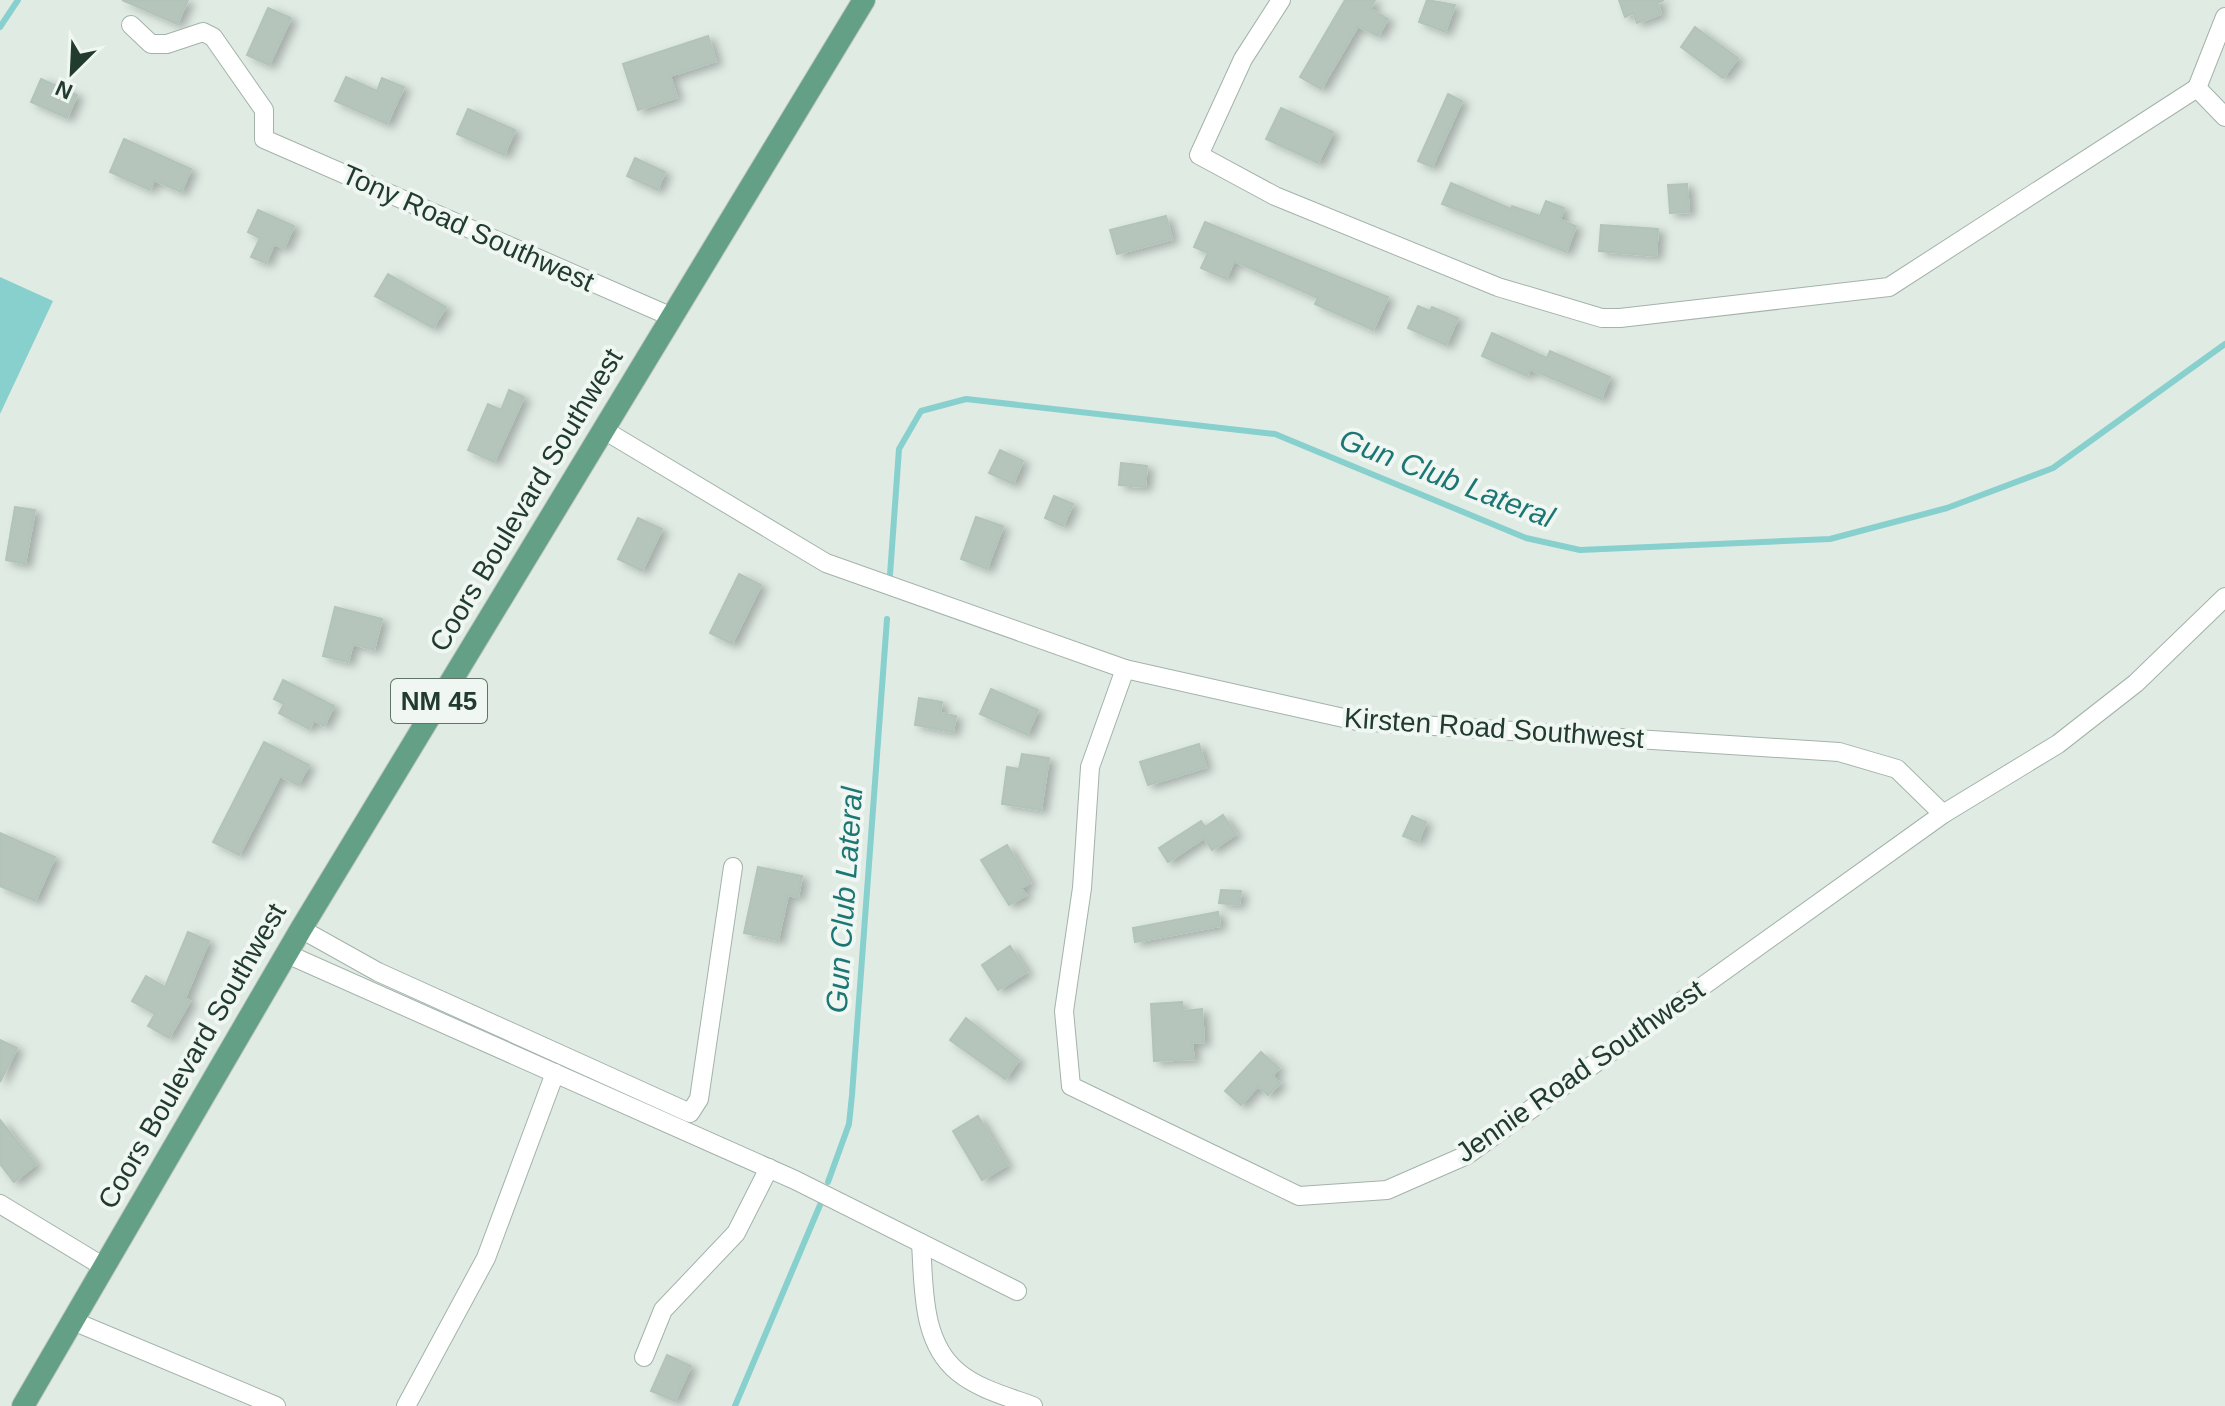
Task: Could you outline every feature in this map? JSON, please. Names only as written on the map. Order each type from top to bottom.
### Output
[{"type":"main road","name":"Coors Boulevard Southwest","points":[[23,1406],[301,929],[864,0]]},
{"type":"street","points":[[1281,0],[1243,59],[1199,155],[1275,196],[1498,287],[1602,318],[1889,287],[2197,88],[2225,17]]},
{"type":"street","name":"Tony Road Southwest","points":[[131,25],[151,44],[167,44],[203,32],[213,37],[264,110],[264,139],[672,317]]},
{"type":"street","points":[[2197,88],[2225,117]]},
{"type":"street","name":"Kirsten Road Southwest","points":[[604,430],[826,563],[1125,669],[1357,721],[1839,752],[1897,769],[1943,814]]},
{"type":"street","name":"Jennie Road Southwest","points":[[1125,669],[1090,767],[1082,888],[1064,1011],[1071,1086],[1299,1196],[1387,1190],[1467,1155],[1943,814],[2058,744],[2136,683],[2225,597]]},
{"type":"street","points":[[301,929],[378,972],[690,1113],[699,1099],[733,867]]},
{"type":"street","points":[[287,954],[769,1168],[1017,1291]]},
{"type":"street","points":[[406,1406],[486,1258],[555,1073]]},
{"type":"street","points":[[644,1357],[663,1310],[736,1233],[769,1168]]},
{"type":"street","points":[[0,1204],[104,1267]]},
{"type":"street","points":[[921,1243],[926,1312],[937,1346],[958,1372],[1033,1406]]},
{"type":"street","points":[[73,1321],[276,1406]]},
{"type":"water","points":[[0,277],[53,301],[0,414]]},
{"type":"building","points":[[122,0],[188,0],[177,24]]},
{"type":"building","points":[[1345,0],[1375,0],[1370,9],[1388,19],[1378,36],[1358,26],[1321,89],[1300,77]]},
{"type":"building","points":[[1427,0],[1455,5],[1445,32],[1419,22]]},
{"type":"building","points":[[1619,0],[1664,0],[1657,3],[1661,14],[1637,23],[1633,13],[1625,17]]},
{"type":"building","points":[[268,8],[291,18],[269,65],[247,55]]},
{"type":"building","points":[[1695,27],[1738,58],[1723,78],[1681,47]]},
{"type":"building","points":[[708,36],[716,61],[670,76],[677,97],[638,110],[623,64]]},
{"type":"building","points":[[346,77],[377,91],[382,78],[404,87],[387,124],[335,101]]},
{"type":"building","points":[[41,79],[77,95],[67,118],[31,102]]},
{"type":"building","points":[[1448,94],[1462,101],[1432,167],[1418,161]]},
{"type":"building","points":[[1281,108],[1333,132],[1318,163],[1266,139]]},
{"type":"building","points":[[468,109],[515,130],[504,155],[457,134]]},
{"type":"building","points":[[124,139],[191,169],[181,192],[154,180],[150,190],[110,172]]},
{"type":"building","points":[[635,158],[665,172],[657,190],[627,176]]},
{"type":"building","points":[[1451,183],[1511,209],[1512,206],[1540,216],[1546,201],[1564,208],[1560,220],[1576,226],[1566,252],[1442,204]]},
{"type":"building","points":[[1687,184],[1689,212],[1670,213],[1668,185]]},
{"type":"building","points":[[258,210],[294,226],[284,248],[274,244],[266,263],[251,257],[260,238],[248,232]]},
{"type":"building","points":[[1166,216],[1172,239],[1117,254],[1110,230]]},
{"type":"building","points":[[1205,222],[1388,297],[1373,330],[1315,304],[1318,298],[1234,261],[1226,279],[1201,268],[1208,253],[1194,247]]},
{"type":"building","points":[[1601,225],[1658,229],[1656,256],[1599,251]]},
{"type":"building","points":[[388,274],[446,307],[433,328],[375,296]]},
{"type":"building","points":[[1418,306],[1430,311],[1432,307],[1458,318],[1446,345],[1408,328]]},
{"type":"building","points":[[1492,333],[1547,358],[1550,351],[1610,377],[1601,399],[1530,369],[1527,376],[1482,356]]},
{"type":"building","points":[[509,390],[524,397],[494,462],[468,450],[488,404],[501,410]]},
{"type":"building","points":[[1000,450],[1023,461],[1013,484],[989,473]]},
{"type":"building","points":[[1121,463],[1147,466],[1145,487],[1119,485]]},
{"type":"building","points":[[1054,496],[1073,504],[1063,526],[1045,518]]},
{"type":"building","points":[[15,507],[35,510],[25,564],[6,560]]},
{"type":"building","points":[[976,517],[1003,526],[987,569],[961,559]]},
{"type":"building","points":[[638,518],[662,529],[642,571],[618,559]]},
{"type":"building","points":[[739,574],[761,585],[732,644],[710,633]]},
{"type":"building","points":[[335,607],[382,619],[374,650],[353,644],[348,662],[323,656]]},
{"type":"building","points":[[283,680],[334,706],[324,726],[314,720],[309,729],[279,713],[284,704],[274,699]]},
{"type":"building","points":[[991,689],[1038,710],[1027,735],[980,714]]},
{"type":"building","points":[[919,698],[942,702],[940,713],[956,716],[953,732],[915,725]]},
{"type":"building","points":[[264,742],[309,765],[298,785],[280,776],[239,855],[213,842]]},
{"type":"building","points":[[1199,744],[1206,767],[1148,785],[1140,762]]},
{"type":"building","points":[[1022,754],[1049,758],[1041,810],[1002,804],[1007,767],[1019,769]]},
{"type":"building","points":[[1223,815],[1236,834],[1212,850],[1204,838],[1168,862],[1159,848],[1201,821],[1205,827]]},
{"type":"building","points":[[1412,816],[1426,822],[1418,842],[1403,836]]},
{"type":"building","points":[[0,833],[55,857],[35,901],[0,886]]},
{"type":"building","points":[[1007,845],[1030,883],[1021,888],[1026,895],[1009,905],[981,860]]},
{"type":"building","points":[[758,867],[802,876],[798,897],[788,895],[778,940],[744,933]]},
{"type":"building","points":[[1221,890],[1241,891],[1239,905],[1219,903]]},
{"type":"building","points":[[1218,912],[1220,926],[1135,942],[1133,928]]},
{"type":"building","points":[[188,932],[209,941],[185,998],[190,1001],[169,1038],[148,1026],[155,1014],[132,1001],[146,976],[165,987]]},
{"type":"building","points":[[1010,946],[1027,972],[998,990],[982,965]]},
{"type":"building","points":[[1182,1002],[1182,1011],[1202,1009],[1204,1042],[1192,1043],[1194,1059],[1154,1061],[1151,1004]]},
{"type":"building","points":[[966,1018],[1019,1060],[1005,1079],[950,1040]]},
{"type":"building","points":[[0,1040],[17,1048],[0,1082]]},
{"type":"building","points":[[1261,1052],[1279,1068],[1272,1076],[1280,1083],[1268,1095],[1258,1086],[1241,1105],[1225,1091]]},
{"type":"building","points":[[978,1116],[1007,1165],[982,1180],[953,1131]]},
{"type":"building","points":[[0,1120],[36,1164],[14,1182],[0,1164]]},
{"type":"building","points":[[667,1355],[691,1366],[675,1401],[651,1391]]},
{"type":"waterway","points":[[0,27],[18,0]]},
{"type":"waterway","name":"Gun Club Lateral","points":[[890,575],[899,449],[921,411],[966,399],[1275,434],[1526,538],[1580,550],[1830,539],[1947,508],[2053,468],[2225,344]]},
{"type":"waterway","name":"Gun Club Lateral","points":[[828,1182],[849,1124],[887,619]]},
{"type":"waterway","name":"Gun Club Lateral","points":[[735,1406],[823,1198]]}]
